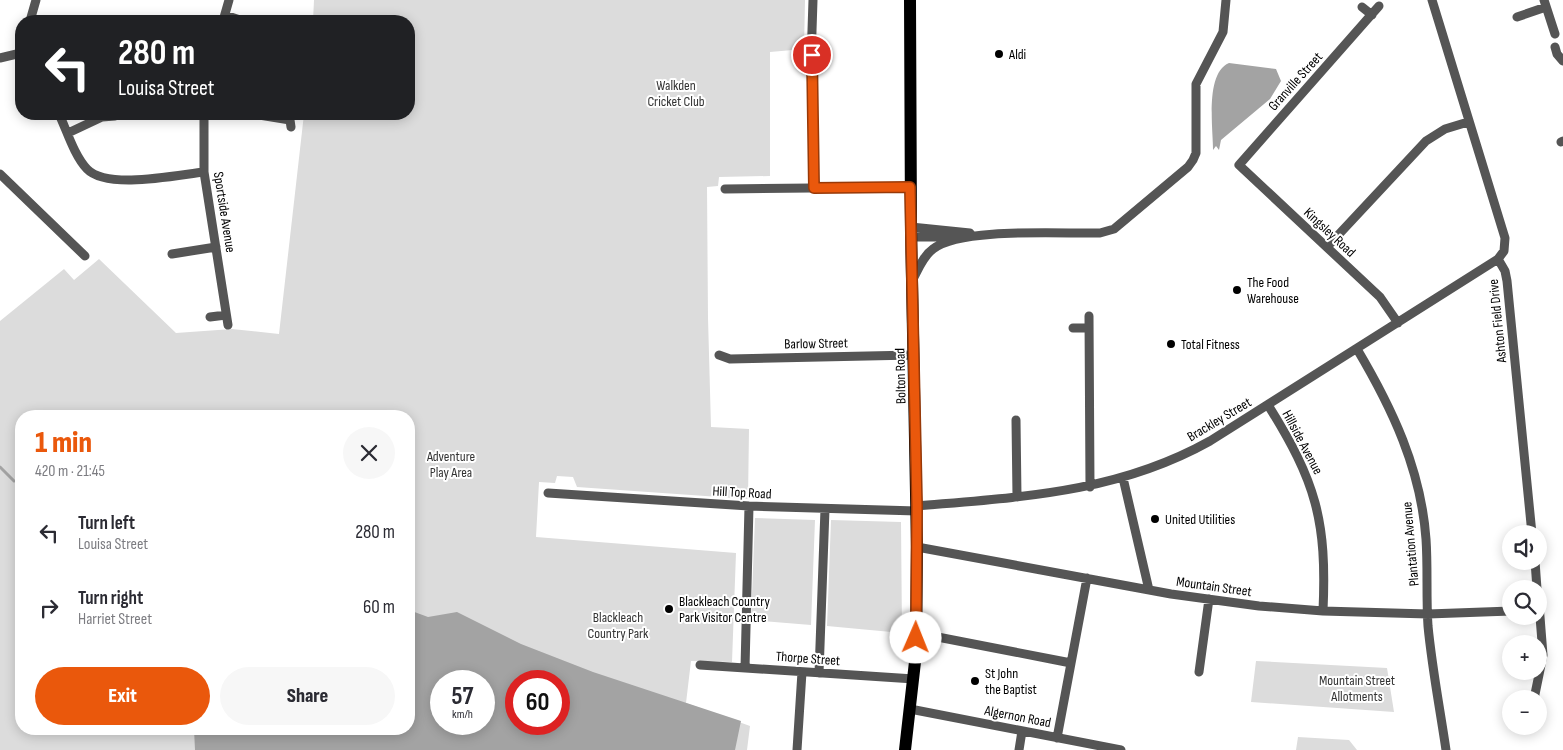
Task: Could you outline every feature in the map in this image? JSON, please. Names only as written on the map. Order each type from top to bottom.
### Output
[{"type":"main road","name":"Bolton Road","points":[[905,750],[914,679],[917,633],[918,547],[910,187],[910,0]]},
{"type":"street","points":[[32,15],[36,0]]},
{"type":"street","points":[[225,15],[229,0]]},
{"type":"street","points":[[813,0],[811,61],[814,188]]},
{"type":"street","points":[[911,232],[962,237],[1100,233],[1114,229],[1188,168],[1196,153],[1196,84],[1223,32],[1226,0]]},
{"type":"street","name":"Ashton Field Drive","points":[[1432,0],[1505,238],[1504,251],[1498,259],[1506,271],[1508,281],[1531,525]]},
{"type":"street","points":[[1517,17],[1545,4],[1554,34]]},
{"type":"street","name":"Granville Street","points":[[1239,165],[1379,6]]},
{"type":"street","points":[[1362,7],[1372,15]]},
{"type":"street","points":[[1555,47],[1557,54],[1563,61]]},
{"type":"street","points":[[0,58],[15,54]]},
{"type":"street","points":[[62,120],[86,168],[99,177],[118,180],[204,172]]},
{"type":"street","points":[[68,133],[96,120]]},
{"type":"street","name":"Sportside Avenue","points":[[204,120],[204,172],[228,326]]},
{"type":"street","points":[[290,120],[291,127]]},
{"type":"street","points":[[1327,247],[1426,141],[1446,129],[1468,122]]},
{"type":"street","name":"Kingsley Road","points":[[1239,165],[1380,297],[1398,323]]},
{"type":"street","points":[[0,174],[85,256]]},
{"type":"street","points":[[725,189],[910,187]]},
{"type":"street","points":[[911,232],[990,235]]},
{"type":"street","points":[[912,281],[932,250],[940,244],[962,237]]},
{"type":"street","points":[[172,254],[216,247]]},
{"type":"street","name":"Brackley Street","points":[[917,508],[1090,487],[1155,468],[1190,452],[1268,405],[1498,259]]},
{"type":"street","points":[[210,317],[226,315]]},
{"type":"street","points":[[1088,316],[1090,487]]},
{"type":"street","points":[[1072,328],[1089,328]]},
{"type":"street","name":"Plantation Avenue","points":[[1356,349],[1383,393],[1397,422],[1416,476],[1426,537],[1428,614],[1446,750]]},
{"type":"street","name":"Barlow Street","points":[[719,355],[730,359],[914,355]]},
{"type":"street","name":"Hillside Avenue","points":[[1268,405],[1300,461],[1318,512],[1325,567],[1323,611]]},
{"type":"street","points":[[1016,420],[1017,497]]},
{"type":"street","points":[[1006,434],[1016,434]]},
{"type":"street","points":[[1123,478],[1149,590]]},
{"type":"street","points":[[567,484],[567,494]]},
{"type":"street","name":"Hill Top Road","points":[[548,493],[749,506],[824,509],[917,508]]},
{"type":"street","points":[[745,668],[749,506]]},
{"type":"street","points":[[819,673],[824,509]]},
{"type":"street","name":"Mountain Street","points":[[918,547],[1149,590],[1209,599],[1323,611],[1428,614],[1502,611]]},
{"type":"street","points":[[1057,738],[1087,578]]},
{"type":"street","points":[[1199,672],[1209,599]]},
{"type":"street","points":[[1536,690],[1543,655],[1540,625]]},
{"type":"street","points":[[917,633],[1071,663]]},
{"type":"street","name":"Thorpe Street","points":[[700,665],[914,679]]},
{"type":"street","points":[[797,750],[802,672]]},
{"type":"street","name":"Algernon Road","points":[[910,709],[1121,750]]},
{"type":"street","points":[[1019,750],[1022,731]]},
{"type":"green space","points":[[314,0],[805,0],[804,49],[770,52],[770,176],[719,177],[718,186],[707,187],[711,427],[749,429],[748,499],[577,487],[573,477],[557,476],[555,483],[539,482],[536,537],[736,553],[732,662],[691,661],[686,703],[750,726],[747,750],[0,750],[0,321],[64,269],[74,280],[99,259],[176,333],[232,329],[279,334],[303,120],[415,120],[415,15],[313,15]]},
{"type":"green space","points":[[755,518],[815,520],[811,625],[751,620]]},
{"type":"green space","points":[[831,520],[901,522],[902,633],[827,626]]},
{"type":"green space","name":"Mountain Street Allotments","points":[[1256,661],[1387,668],[1394,712],[1251,702]]},
{"type":"green space","points":[[1298,737],[1349,740],[1357,750],[1296,750]]},
{"type":"shaded area","points":[[1229,63],[1276,69],[1281,81],[1270,99],[1221,140],[1219,150],[1216,146],[1213,150],[1213,89],[1221,69]]},
{"type":"shaded area","points":[[415,612],[428,617],[457,612],[521,644],[593,672],[741,721],[735,750],[195,750],[194,735],[415,735]]},
{"type":"waterway","points":[[0,467],[14,481]]},
{"type":"place","name":"Aldi","points":[[999,54]]},
{"type":"place","name":"The Food Warehouse","points":[[1237,290]]},
{"type":"place","name":"Total Fitness","points":[[1171,344]]},
{"type":"place","name":"United Utilities","points":[[1155,519]]},
{"type":"place","name":"Blackleach Country Park Visitor Centre","points":[[669,609]]},
{"type":"place","name":"St John the Baptist","points":[[975,681]]},
{"type":"route","points":[[812,55],[814,188],[910,187],[918,547],[916,638]]},
{"type":"park label","name":"Walkden Cricket Club","points":[[676,94]]},
{"type":"park label","name":"Adventure Play Area","points":[[451,464]]},
{"type":"park label","name":"Blackleach Country Park","points":[[618,626]]}]
